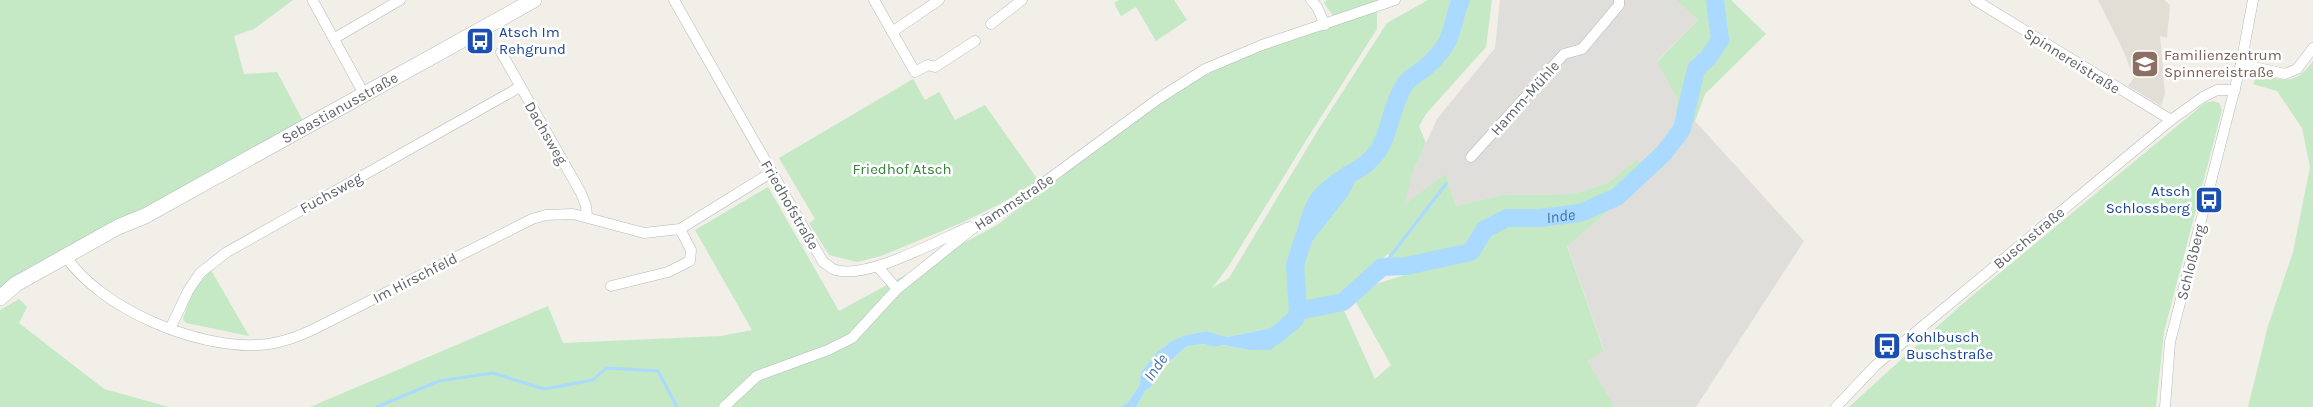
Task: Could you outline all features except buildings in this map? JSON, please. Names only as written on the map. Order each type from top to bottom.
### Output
[{"type":"main road","name":"Sebastianusstraße","points":[[0,298],[16,284],[68,260],[118,227],[146,216],[534,0]]},
{"type":"street","points":[[335,38],[400,0]]},
{"type":"street","name":"Friedhofstraße","points":[[674,0],[823,262],[836,270],[856,271],[878,267],[981,222]]},
{"type":"street","points":[[874,0],[915,72],[928,65],[935,67],[975,41]]},
{"type":"street","points":[[892,32],[939,0]]},
{"type":"street","points":[[991,24],[1022,0]]},
{"type":"street","points":[[1311,0],[1317,7],[1325,25]]},
{"type":"street","name":"Hammstraße","points":[[724,407],[757,376],[828,350],[852,338],[897,289],[981,222],[1008,209],[1158,99],[1205,69],[1262,45],[1395,0]]},
{"type":"street","name":"Hamm-Mühle","points":[[1471,157],[1564,54],[1582,49],[1610,18],[1619,5],[1619,0]]},
{"type":"street","name":"Spinnereistraße","points":[[1975,0],[2170,120]]},
{"type":"street","name":"Schloßberg","points":[[2165,407],[2170,342],[2241,64],[2253,0]]},
{"type":"street","points":[[313,1],[364,94]]},
{"type":"street","points":[[2241,64],[2285,74],[2297,69],[2313,48]]},
{"type":"street","name":"Dachsweg","points":[[501,52],[581,194],[586,206],[587,216]]},
{"type":"street","name":"Fuchsweg","points":[[170,329],[188,291],[200,272],[226,252],[520,87]]},
{"type":"street","name":"Buschstraße","points":[[1836,407],[1876,365],[2170,120],[2217,90],[2234,90]]},
{"type":"street","name":"Im Hirschfeld","points":[[68,260],[92,284],[132,311],[170,329],[217,342],[247,345],[281,342],[316,328],[532,219],[559,214],[587,216],[617,227],[644,233],[680,229],[772,172]]},
{"type":"street","points":[[610,286],[668,272],[690,261],[691,250],[680,229]]},
{"type":"street","points":[[878,267],[897,289]]},
{"type":"shaded area","points":[[1500,0],[1676,0],[1698,20],[1657,61],[1677,98],[1674,130],[1650,153],[1662,169],[1695,121],[1804,241],[1696,407],[1615,407],[1588,361],[1604,350],[1567,245],[1652,175],[1635,161],[1608,183],[1573,194],[1502,195],[1456,206],[1446,175],[1404,205],[1412,174],[1437,119],[1495,48]]},
{"type":"shaded area","name":"Familienzentrum Spinnereistraße","points":[[2098,0],[2164,0],[2170,5],[2167,38],[2160,36],[2165,94],[2161,106],[2128,86],[2134,78],[2123,50]]},
{"type":"green space","points":[[0,0],[293,0],[254,29],[234,36],[244,74],[277,72],[303,121],[0,289]]},
{"type":"green space","points":[[1119,0],[1174,0],[1187,20],[1156,41],[1136,7],[1121,16],[1114,3]]},
{"type":"green space","points":[[1327,0],[1386,0],[1334,17],[1324,3]]},
{"type":"green space","points":[[1428,0],[1492,0],[1486,47],[1426,114],[1419,126],[1426,143],[1412,174],[1405,204],[1446,174],[1456,206],[1502,195],[1573,194],[1608,183],[1636,160],[1652,174],[1567,246],[1604,351],[1588,361],[1615,407],[1136,407],[1145,391],[1150,388],[1163,369],[1187,346],[1204,344],[1214,347],[1223,345],[1250,350],[1280,343],[1298,320],[1308,314],[1327,313],[1342,306],[1375,379],[1391,365],[1354,299],[1379,283],[1408,274],[1388,254],[1343,291],[1295,319],[1277,327],[1227,337],[1206,331],[1186,335],[1166,345],[1157,352],[1141,372],[1139,386],[1128,402],[1120,407],[310,407],[548,306],[563,343],[721,336],[752,330],[695,230],[768,187],[839,311],[997,225],[1173,93],[1227,64],[1295,38],[1377,11],[1377,29],[1228,267],[1212,288],[1229,278],[1318,130],[1387,23]]},
{"type":"green space","points":[[1676,0],[1731,0],[1766,34],[1705,94],[1695,121],[1662,169],[1650,153],[1674,130],[1677,98],[1657,62],[1698,20]]},
{"type":"green space","points":[[2313,61],[2313,407],[2248,407],[2268,326],[2293,252],[2310,167],[2302,128],[2277,91],[2253,84],[2257,74],[2288,80],[2294,78],[2300,75]]},
{"type":"green space","name":"Friedhof Atsch","points":[[913,79],[925,100],[939,92],[955,120],[985,105],[1038,180],[1004,202],[961,223],[881,256],[857,262],[829,255],[809,223],[815,219],[779,158]]},
{"type":"green space","points":[[2213,101],[2219,103],[2222,110],[2164,332],[2156,407],[1849,407],[1960,306],[2205,103]]},
{"type":"green space","points":[[211,270],[249,336],[186,323],[183,319],[192,292]]},
{"type":"green space","points":[[19,299],[27,307],[19,323],[104,389],[169,407],[0,407],[0,310]]},
{"type":"water","points":[[1277,327],[1287,334],[1271,350],[1250,350],[1223,345],[1214,347],[1204,344],[1187,346],[1163,368],[1150,388],[1145,391],[1136,407],[1120,407],[1128,402],[1139,386],[1141,372],[1157,352],[1172,341],[1186,335],[1206,331],[1227,337]]},
{"type":"waterway","name":"Inde","points":[[1261,341],[1275,336],[1295,319],[1298,311],[1295,265],[1304,237],[1341,190],[1348,175],[1363,166],[1381,146],[1405,84],[1429,65],[1444,47],[1449,39],[1461,0]]},
{"type":"waterway","name":"Inde","points":[[1298,311],[1343,302],[1382,267],[1406,266],[1471,252],[1485,229],[1507,218],[1540,218],[1580,213],[1617,197],[1664,153],[1682,129],[1696,69],[1708,58],[1720,40],[1715,0]]},
{"type":"waterway","name":"Inde","points":[[1306,232],[1312,212],[1320,198],[1331,187],[1348,175]]},
{"type":"waterway","points":[[1382,267],[1446,184]]},
{"type":"waterway","points":[[377,407],[439,381],[493,373],[544,389],[593,380],[606,368],[658,371],[677,407]]},
{"type":"place","name":"Atsch Im Rehgrund","points":[[480,41]]},
{"type":"place","name":"Familienzentrum Spinnereistraße","points":[[2145,64]]},
{"type":"place","name":"Atsch Schlossberg","points":[[2209,200]]},
{"type":"place","name":"Kohlbusch Buschstraße","points":[[1887,346]]}]
